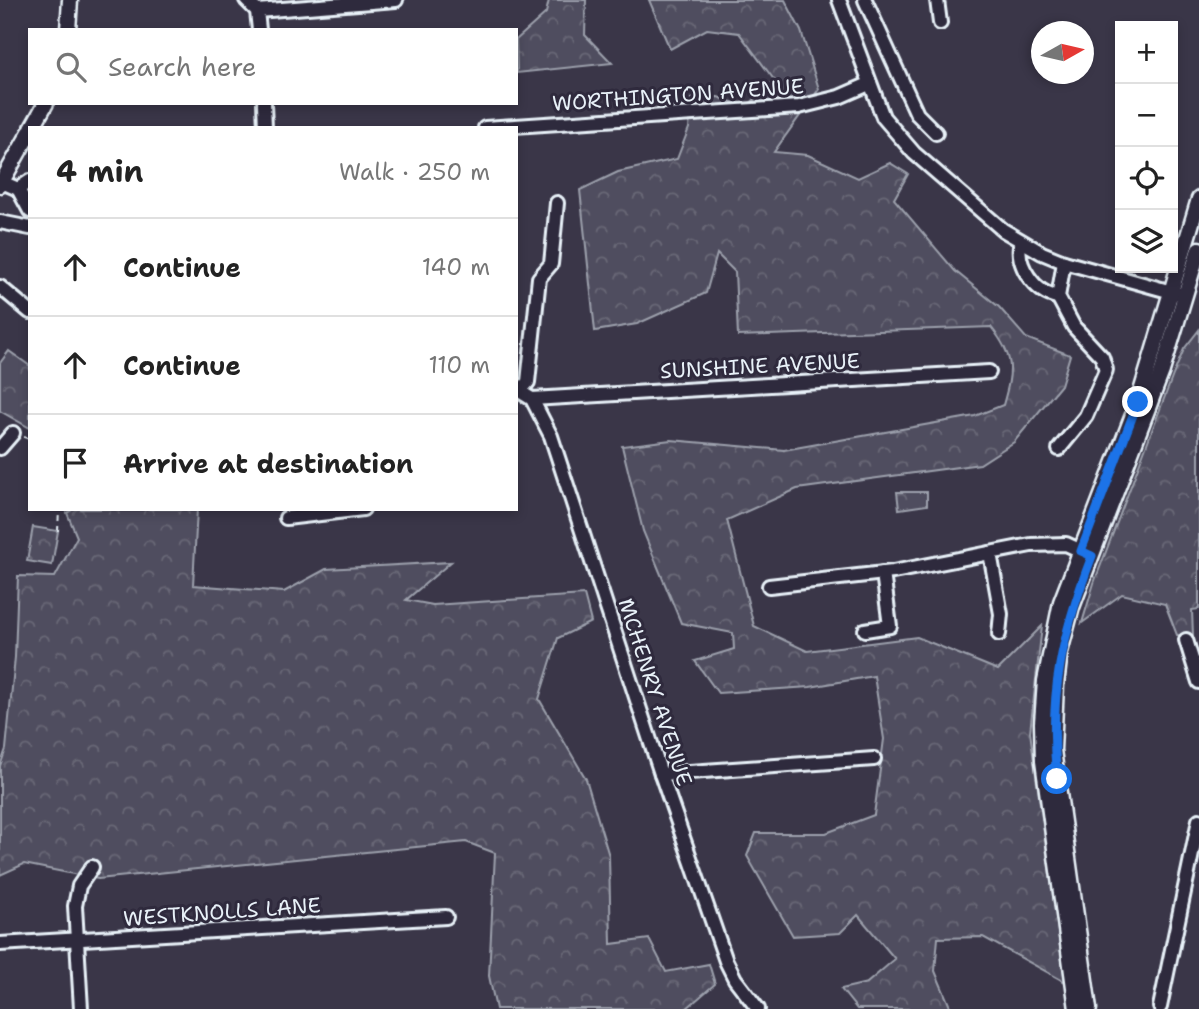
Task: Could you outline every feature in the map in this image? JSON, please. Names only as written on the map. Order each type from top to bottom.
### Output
[{"type":"main road","points":[[68,28],[70,0]]},
{"type":"main road","points":[[34,126],[45,105]]},
{"type":"main road","points":[[3,176],[28,137]]},
{"type":"main road","points":[[1077,1009],[1047,803],[1042,723],[1045,681],[1062,602],[1086,553],[1162,371],[1199,199]]},
{"type":"main road","points":[[1179,294],[1199,249]]},
{"type":"main road","points":[[1086,553],[1060,652],[1054,750],[1089,1009]]},
{"type":"street","points":[[246,0],[257,11],[259,28]]},
{"type":"street","points":[[257,11],[396,0]]},
{"type":"street","points":[[839,0],[883,117],[914,153],[1003,230],[1021,242],[1064,262],[1179,294]]},
{"type":"street","points":[[865,0],[917,114],[936,133]]},
{"type":"street","points":[[937,0],[940,23]]},
{"type":"street","name":"WORTHINGTON AVENUE","points":[[515,126],[799,107],[839,97],[869,84]]},
{"type":"street","points":[[264,105],[265,126]]},
{"type":"street","points":[[3,176],[26,200]]},
{"type":"street","points":[[533,399],[518,390],[528,382],[540,278],[551,264],[557,203]]},
{"type":"street","points":[[0,222],[28,228]]},
{"type":"street","points":[[1021,242],[1018,251],[1021,265],[1044,291],[1058,297]]},
{"type":"street","points":[[1059,449],[1086,416],[1106,370],[1102,357],[1074,327],[1058,297],[1064,262]]},
{"type":"street","points":[[0,287],[28,310]]},
{"type":"street","name":"SUNSHINE AVENUE","points":[[533,399],[989,372]]},
{"type":"street","name":"MCHENRY AVENUE","points":[[533,399],[551,436],[661,774],[726,961],[758,1009]]},
{"type":"street","points":[[0,448],[13,433]]},
{"type":"street","points":[[286,518],[346,511]]},
{"type":"street","points":[[769,586],[883,573],[1031,545],[1066,544],[1086,553]]},
{"type":"street","points":[[990,553],[1002,614],[999,634]]},
{"type":"street","points":[[864,630],[890,626],[883,573]]},
{"type":"street","points":[[1186,640],[1199,682]]},
{"type":"street","points":[[661,774],[874,759]]},
{"type":"street","points":[[1159,1008],[1199,820]]},
{"type":"street","points":[[81,1009],[76,896],[79,886],[92,867]]},
{"type":"street","name":"WESTKNOLLS LANE","points":[[0,944],[446,917]]},
{"type":"path","points":[[58,511],[58,531]]},
{"type":"green space","points":[[549,0],[586,0],[585,35],[612,63],[518,73],[518,38],[546,13]]},
{"type":"green space","points":[[649,0],[785,0],[801,31],[819,89],[774,152],[808,155],[858,178],[890,163],[908,174],[894,199],[955,271],[999,307],[1026,338],[1070,355],[1061,385],[1014,442],[980,464],[797,489],[727,520],[754,626],[807,651],[917,637],[998,670],[1042,626],[1030,732],[1065,982],[983,937],[938,938],[935,971],[951,1009],[857,1009],[841,989],[867,983],[895,959],[858,915],[840,933],[793,936],[747,856],[756,833],[826,833],[874,815],[884,739],[874,676],[810,687],[718,693],[695,661],[734,649],[733,633],[681,623],[643,531],[622,446],[671,440],[784,450],[975,416],[1003,405],[1010,364],[1004,347],[991,327],[738,336],[735,272],[717,254],[706,293],[637,324],[595,331],[580,190],[618,172],[677,159],[689,128],[692,98],[718,97],[746,107],[775,81],[739,33],[707,29],[670,49]]},
{"type":"green space","points":[[1199,330],[1199,609],[1192,610],[1193,635],[1177,635],[1165,604],[1122,594],[1082,623],[1094,583],[1173,375],[1184,349]]},
{"type":"green space","points":[[9,351],[28,365],[28,427],[0,411],[0,363]]},
{"type":"green space","points":[[897,492],[927,492],[927,505],[899,509]]},
{"type":"green space","points":[[197,511],[193,585],[284,592],[326,569],[451,562],[406,600],[433,605],[584,595],[591,622],[558,638],[539,699],[586,779],[609,856],[611,944],[649,939],[666,972],[709,964],[715,984],[686,1009],[496,1009],[489,976],[495,853],[466,842],[98,879],[24,864],[0,875],[0,766],[6,749],[15,657],[18,576],[55,577],[77,537],[67,513]]},
{"type":"green space","points":[[33,527],[58,531],[52,565],[27,561]]},
{"type":"route","points":[[1057,779],[1054,750],[1060,652],[1072,607],[1092,556],[1081,551],[1138,402]]}]
